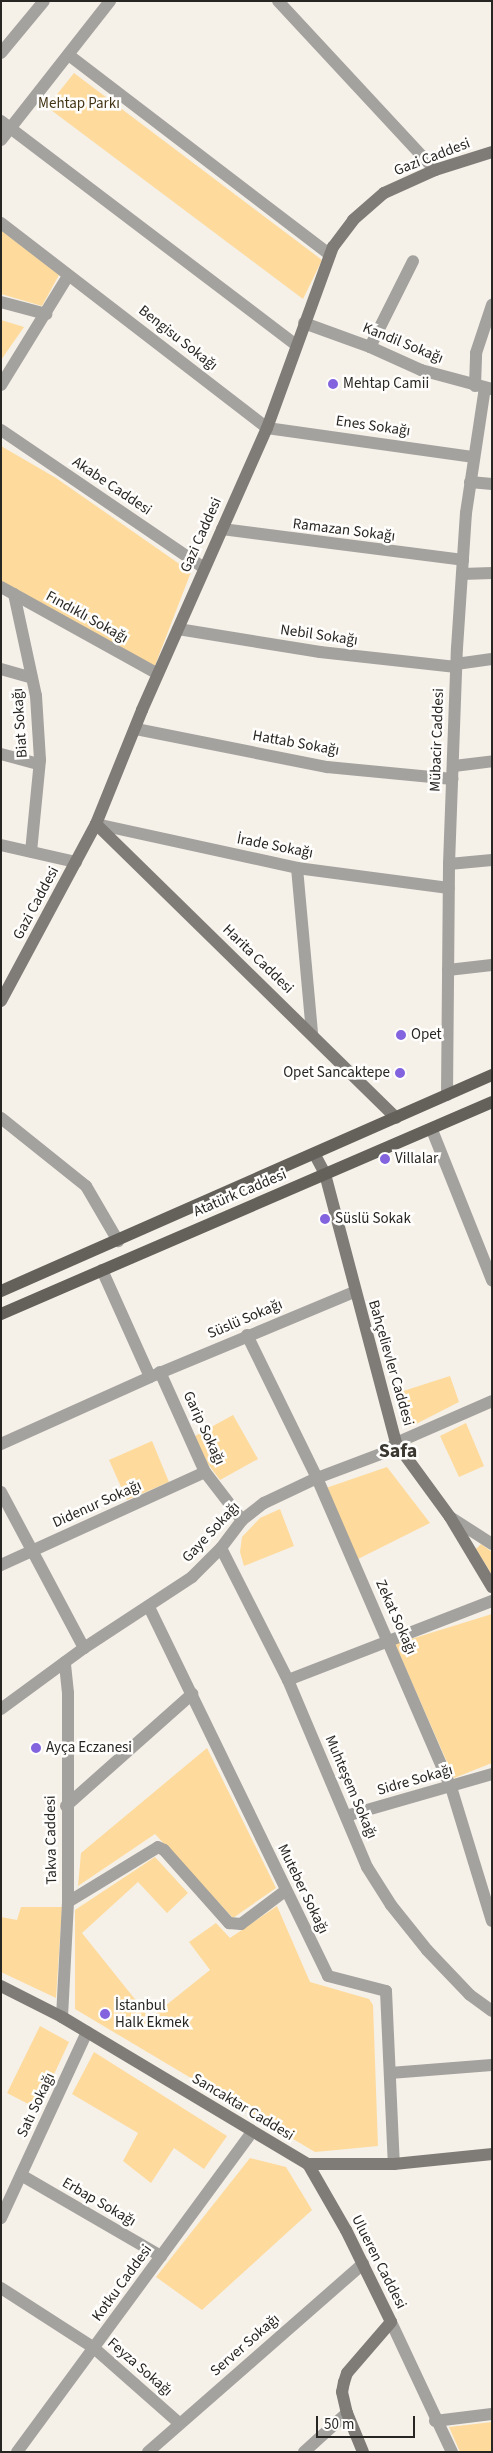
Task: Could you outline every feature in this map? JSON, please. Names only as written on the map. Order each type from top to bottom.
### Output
[{"type":"main road","points":[[1,1291],[492,1076]]},
{"type":"main road","name":"Atatürk Caddesi","points":[[1,1314],[325,1174],[432,1130],[492,1102]]},
{"type":"street","points":[[1,53],[44,1]]},
{"type":"street","points":[[1,140],[6,125],[70,56],[110,1]]},
{"type":"street","points":[[278,1],[435,170]]},
{"type":"street","points":[[70,56],[330,255]]},
{"type":"street","points":[[6,125],[296,345]]},
{"type":"street","name":"Gazi Caddesi","points":[[1,1001],[96,824],[158,674],[267,428],[330,255],[354,220],[384,193],[435,170],[492,152]]},
{"type":"street","name":"Bengisu Sokağı","points":[[1,223],[267,428]]},
{"type":"street","points":[[370,347],[413,261]]},
{"type":"street","points":[[1,385],[68,276]]},
{"type":"street","points":[[1,302],[46,314]]},
{"type":"street","name":"Mübacir Caddesi","points":[[447,1095],[449,864],[454,766],[456,666],[470,482],[484,388],[476,353],[492,305]]},
{"type":"street","name":"Kandil Sokağı","points":[[304,323],[370,347],[421,370],[484,388]]},
{"type":"street","name":"Enes Sokağı","points":[[267,428],[474,457]]},
{"type":"street","name":"Akabe Caddesi","points":[[1,430],[204,568]]},
{"type":"street","points":[[470,482],[492,484]]},
{"type":"street","name":"Ramazan Sokağı","points":[[222,529],[463,560]]},
{"type":"street","points":[[462,574],[492,573]]},
{"type":"street","name":"Fındıklı Sokağı","points":[[1,587],[158,674]]},
{"type":"street","name":"Biat Sokağı","points":[[14,594],[36,696],[39,764],[31,852]]},
{"type":"street","name":"Nebil Sokağı","points":[[178,629],[320,652],[456,666],[492,659]]},
{"type":"street","points":[[1,669],[32,678]]},
{"type":"street","name":"Hattab Sokağı","points":[[136,729],[327,767],[452,779]]},
{"type":"street","points":[[1,754],[39,764]]},
{"type":"street","points":[[454,766],[492,762]]},
{"type":"street","name":"İrade Sokağı","points":[[96,824],[297,868],[449,888]]},
{"type":"street","name":"Harita Caddesi","points":[[96,824],[396,1118]]},
{"type":"street","points":[[1,845],[76,862]]},
{"type":"street","points":[[449,864],[492,860]]},
{"type":"street","points":[[297,868],[312,1034]]},
{"type":"street","points":[[448,970],[492,965]]},
{"type":"street","points":[[1,1118],[86,1186],[118,1240]]},
{"type":"street","points":[[432,1130],[492,1280]]},
{"type":"street","name":"Bahçelievler Caddesi","points":[[315,1155],[325,1174],[354,1292],[396,1443],[450,1518],[492,1587]]},
{"type":"street","points":[[102,1270],[155,1374]]},
{"type":"street","name":"Süslü Sokağı","points":[[1,1444],[155,1374],[354,1292]]},
{"type":"street","name":"Zekat Sokağı","points":[[247,1335],[316,1478],[390,1641],[451,1787],[492,1920]]},
{"type":"street","name":"Garip Sokağı","points":[[155,1374],[206,1472],[242,1520]]},
{"type":"street","name":"Gaye Sokağı","points":[[1,1709],[84,1648],[192,1577],[221,1548],[242,1520],[264,1504],[316,1478],[386,1452],[396,1443],[492,1401]]},
{"type":"street","name":"Didenur Sokağı","points":[[1,1565],[206,1472]]},
{"type":"street","points":[[1,1492],[30,1552],[84,1648]]},
{"type":"street","points":[[450,1518],[492,1544]]},
{"type":"street","name":"Muhteşem Sokağı","points":[[221,1548],[288,1680],[368,1867],[390,1906],[470,1995],[492,2011]]},
{"type":"street","points":[[288,1680],[492,1601]]},
{"type":"street","name":"Muteber Sokağı","points":[[149,1607],[285,1891],[328,1976],[386,1991],[394,2164]]},
{"type":"street","name":"Takva Caddesi","points":[[62,2017],[68,1902],[66,1806],[68,1692],[65,1662]]},
{"type":"street","points":[[66,1806],[192,1694]]},
{"type":"street","name":"Sidre Sokağı","points":[[346,1816],[492,1774]]},
{"type":"street","points":[[68,1902],[158,1847],[164,1850],[230,1923],[241,1924],[285,1891]]},
{"type":"street","name":"Sancaktar Caddesi","points":[[1,1987],[62,2017],[308,2164],[394,2164],[492,2154]]},
{"type":"street","name":"Satı Sokağı","points":[[1,2218],[87,2032]]},
{"type":"street","points":[[390,2074],[492,2065]]},
{"type":"street","name":"Kotku Caddesi","points":[[17,2452],[252,2132]]},
{"type":"street","name":"Ulueren Caddesi","points":[[308,2164],[363,2264],[391,2322],[347,2372],[342,2392],[347,2412],[363,2452]]},
{"type":"street","name":"Erbap Sokağı","points":[[21,2175],[161,2256]]},
{"type":"street","name":"Server Sokağı","points":[[148,2452],[363,2264]]},
{"type":"street","name":"Feyza Sokağı","points":[[1,2288],[94,2348],[179,2423]]},
{"type":"street","points":[[391,2322],[435,2421],[452,2452]]},
{"type":"street","points":[[304,2452],[347,2412]]},
{"type":"street","points":[[435,2421],[492,2414]]},
{"type":"green space","name":"Mehtap Parkı","points":[[74,73],[322,260],[303,299],[47,107]]},
{"type":"green space","points":[[1,230],[59,275],[42,306],[1,294]]},
{"type":"green space","points":[[1,320],[24,327],[1,360]]},
{"type":"green space","points":[[1,446],[56,478],[191,572],[154,668],[1,581]]},
{"type":"green space","points":[[450,1376],[459,1402],[410,1427],[404,1426],[394,1394]]},
{"type":"green space","points":[[233,1415],[258,1459],[220,1480],[205,1460],[195,1436]]},
{"type":"green space","points":[[466,1423],[484,1466],[459,1477],[440,1436]]},
{"type":"green space","points":[[152,1441],[169,1482],[127,1500],[109,1460]]},
{"type":"green space","points":[[387,1467],[430,1523],[358,1559],[326,1488]]},
{"type":"green space","points":[[280,1509],[294,1546],[244,1566],[240,1552],[242,1537],[260,1518]]},
{"type":"green space","points":[[481,1544],[492,1552],[492,1575],[476,1549]]},
{"type":"green space","points":[[492,1614],[492,1763],[454,1778],[395,1644]]},
{"type":"green space","points":[[207,1748],[276,1888],[233,1918],[155,1834],[78,1886],[81,1853]]},
{"type":"green space","points":[[155,1857],[188,1893],[167,1913],[138,1882],[82,1933],[150,2018],[210,1970],[189,1942],[216,1923],[230,1938],[277,1906],[310,1982],[369,1999],[373,2005],[378,2146],[315,2152],[75,2009],[75,1910]]},
{"type":"green space","points":[[21,1907],[62,1907],[56,1998],[1,1972],[1,1917],[17,1920]]},
{"type":"green space","points":[[40,2026],[69,2042],[38,2109],[7,2093]]},
{"type":"green space","points":[[94,2052],[227,2136],[204,2169],[174,2148],[151,2183],[123,2161],[138,2133],[72,2094]]},
{"type":"green space","points":[[250,2158],[286,2167],[312,2210],[202,2310],[156,2277]]},
{"type":"green space","points":[[492,2422],[492,2452],[460,2452],[449,2427]]},
{"type":"place","name":"Mehtap Camii","points":[[333,384]]},
{"type":"place","name":"Opet","points":[[401,1035]]},
{"type":"place","name":"Opet Sancaktepe","points":[[400,1073]]},
{"type":"place","name":"Villalar","points":[[385,1159]]},
{"type":"place","name":"Süslü Sokak","points":[[325,1219]]},
{"type":"place","name":"Ayça Eczanesi","points":[[36,1748]]},
{"type":"place","name":"İstanbul Halk Ekmek","points":[[105,2014]]},
{"type":"district","name":"Safa","points":[[398,1451]]}]
